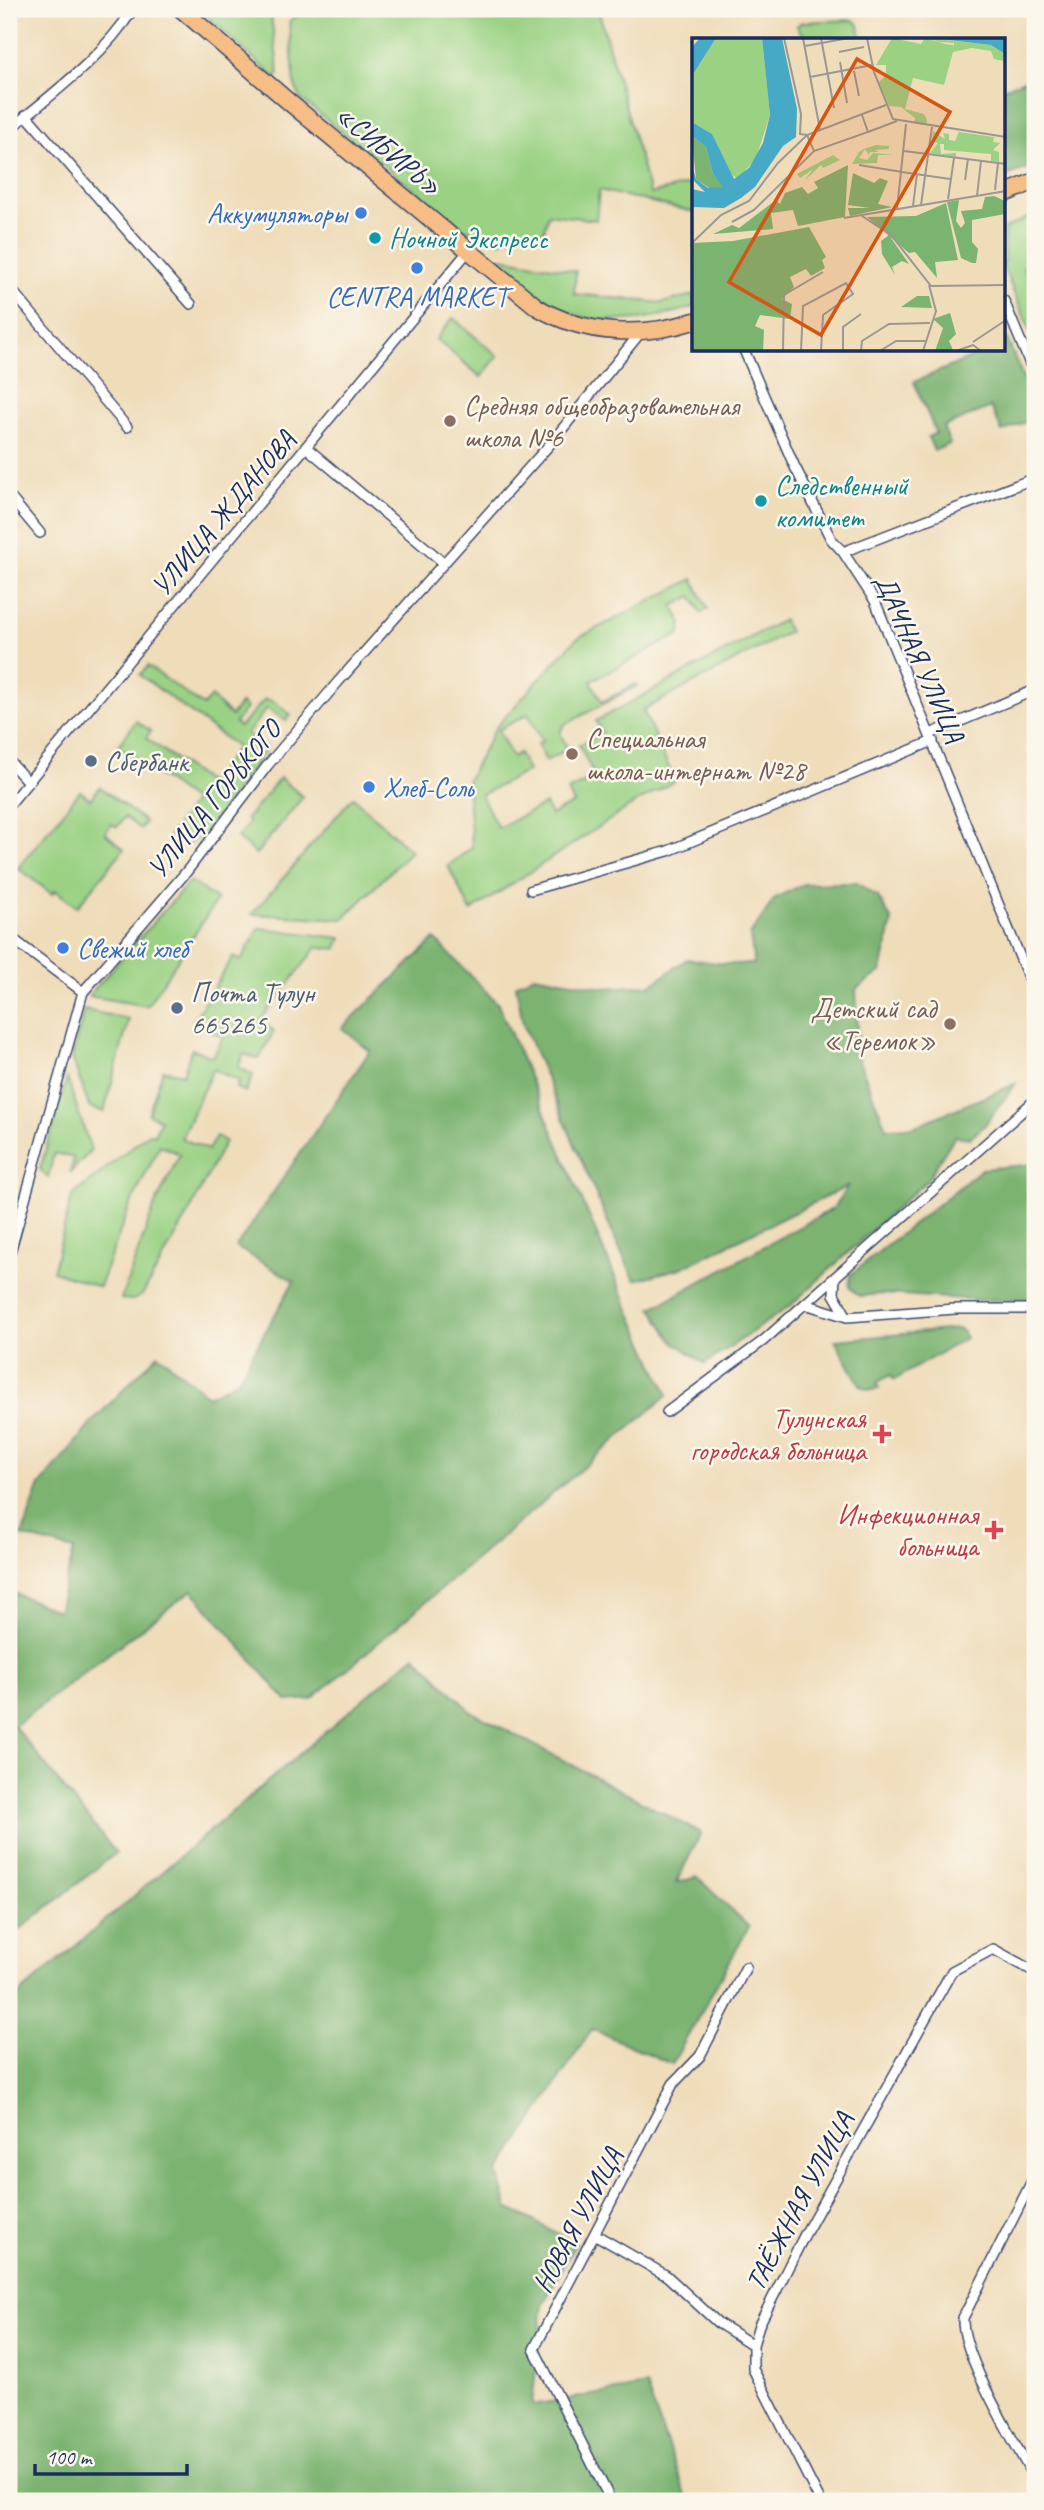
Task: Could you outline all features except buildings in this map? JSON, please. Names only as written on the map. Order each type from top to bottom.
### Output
[{"type":"highway","name":"«СИБИРЬ»","points":[[181,9],[298,110],[470,249],[523,297],[561,320],[584,327],[641,332],[692,321]]},
{"type":"highway","points":[[1006,193],[1035,181]]},
{"type":"street","points":[[9,130],[83,66],[128,11]]},
{"type":"street","points":[[26,115],[191,304]]},
{"type":"street","name":"УЛИЦА ЖДАНОВА","points":[[9,806],[470,249]]},
{"type":"street","points":[[9,287],[127,427]]},
{"type":"street","points":[[1006,306],[1035,376]]},
{"type":"street","name":"УЛИЦА ГОРЬКОГО","points":[[9,1256],[83,992],[187,871],[267,766],[338,682],[551,443],[641,332]]},
{"type":"street","name":"ДАЧНАЯ УЛИЦА","points":[[745,352],[794,466],[831,539],[843,552],[874,601],[1035,993]]},
{"type":"street","points":[[307,448],[444,564]]},
{"type":"street","points":[[843,552],[1035,478]]},
{"type":"street","points":[[9,496],[40,533]]},
{"type":"street","points":[[531,890],[668,851],[1035,690]]},
{"type":"street","points":[[9,761],[28,782]]},
{"type":"street","points":[[9,936],[83,992]]},
{"type":"street","points":[[667,1412],[763,1341],[1035,1100]]},
{"type":"street","points":[[835,1277],[834,1294],[847,1317]]},
{"type":"street","points":[[805,1304],[847,1317],[955,1309],[1035,1309]]},
{"type":"street","name":"ТАЁЖНАЯ УЛИЦА","points":[[820,2501],[753,2369],[753,2345],[759,2325],[804,2236],[952,1971],[993,1949],[1035,1972]]},
{"type":"street","name":"НОВАЯ УЛИЦА","points":[[611,2501],[534,2349],[673,2084],[700,2056],[746,1967]]},
{"type":"street","points":[[1035,2175],[962,2318],[962,2331],[975,2366],[1035,2480]]},
{"type":"street","points":[[596,2235],[667,2276],[718,2323],[753,2345]]},
{"type":"green space","points":[[199,9],[270,9],[279,74],[275,78]]},
{"type":"green space","points":[[304,9],[598,9],[650,194],[692,184],[692,212],[599,190],[596,220],[548,214],[544,232],[522,232],[499,242],[465,230],[301,99],[295,86],[289,22]]},
{"type":"green space","points":[[853,20],[859,25],[861,38],[806,38],[797,26],[801,22]]},
{"type":"green space","points":[[1035,76],[1035,165],[1006,176],[1006,87]]},
{"type":"green space","points":[[1035,214],[1035,262],[1023,268],[1032,288],[1035,287],[1034,340],[1006,274],[1006,228]]},
{"type":"green space","points":[[496,257],[576,271],[574,294],[662,303],[692,296],[692,308],[660,316],[623,320],[587,318],[554,306]]},
{"type":"green space","points":[[453,318],[498,356],[481,377],[436,339]]},
{"type":"green space","points":[[1006,337],[1035,406],[1035,418],[1002,432],[991,407],[943,427],[950,444],[934,451],[928,437],[936,433],[914,382],[984,352],[1006,352]]},
{"type":"green space","name":"Специальная школа-интернат №28","points":[[693,579],[708,609],[701,613],[692,596],[673,606],[682,624],[680,634],[591,681],[602,702],[635,684],[637,686],[564,725],[560,733],[568,749],[546,761],[537,744],[542,741],[528,714],[498,730],[512,757],[519,753],[528,771],[481,795],[498,828],[545,804],[551,815],[574,803],[568,791],[595,777],[579,745],[602,734],[596,721],[783,620],[789,632],[643,710],[675,781],[632,805],[471,911],[448,866],[472,847],[467,781],[496,727],[576,639]]},
{"type":"green space","points":[[148,666],[203,706],[211,697],[231,716],[241,703],[246,708],[235,723],[240,727],[265,699],[273,701],[291,715],[286,721],[267,708],[247,734],[267,748],[205,834],[184,847],[169,836],[194,801],[118,746],[136,721],[151,731],[146,738],[210,784],[237,747],[140,675]]},
{"type":"green space","points":[[280,778],[303,797],[256,854],[237,838],[249,823],[246,819]]},
{"type":"green space","points":[[100,787],[145,822],[140,829],[125,817],[117,827],[112,824],[105,833],[124,849],[77,907],[55,890],[52,894],[18,868],[80,791],[90,799]]},
{"type":"green space","points":[[353,797],[411,851],[343,919],[252,914]]},
{"type":"green space","points":[[190,881],[217,900],[147,1006],[88,996]]},
{"type":"green space","points":[[857,883],[878,897],[892,921],[881,972],[856,989],[859,1061],[886,1128],[913,1127],[1015,1084],[984,1126],[970,1138],[955,1136],[927,1180],[790,1306],[705,1364],[672,1340],[652,1308],[834,1208],[848,1186],[681,1268],[635,1280],[523,1024],[516,985],[534,975],[605,988],[651,985],[687,959],[725,964],[754,964],[750,935],[775,898],[804,884]]},
{"type":"green space","points":[[259,928],[342,938],[336,949],[317,947],[260,1021],[274,1031],[259,1059],[244,1054],[238,1067],[253,1075],[246,1092],[236,1088],[239,1081],[213,1069],[181,1138],[208,1150],[216,1136],[225,1141],[185,1220],[142,1295],[133,1300],[121,1299],[155,1205],[180,1154],[160,1145],[131,1203],[99,1287],[53,1271],[72,1196],[149,1133],[154,1135],[161,1120],[148,1114],[163,1070],[183,1074],[192,1049],[213,1057],[223,1037],[193,1021],[233,957],[241,960]]},
{"type":"green space","points":[[435,939],[498,1004],[668,1395],[312,1699],[287,1701],[192,1590],[14,1726],[116,1853],[9,1938],[9,1591],[58,1611],[74,1550],[22,1536],[39,1487],[95,1419],[158,1354],[208,1396],[237,1381],[294,1281],[236,1247],[370,1051],[342,1028]]},
{"type":"green space","points":[[84,1010],[129,1019],[104,1112],[89,1107],[72,1057]]},
{"type":"green space","points":[[67,1078],[91,1150],[70,1173],[74,1158],[54,1153],[48,1178],[40,1169]]},
{"type":"green space","points":[[1035,1164],[1035,1299],[984,1300],[884,1294],[859,1296],[849,1287],[850,1275],[982,1169]]},
{"type":"green space","points":[[958,1329],[966,1338],[894,1380],[890,1375],[877,1383],[879,1388],[873,1390],[866,1389],[859,1383],[835,1340]]},
{"type":"green space","points":[[415,1655],[470,1711],[701,1833],[676,1883],[697,1877],[749,1927],[672,2064],[592,2029],[498,2173],[508,2208],[576,2243],[543,2304],[532,2405],[646,2386],[688,2501],[9,2501],[9,2003]]},
{"type":"place","name":"Аккумуляторы","points":[[361,213]]},
{"type":"place","name":"Ночной Экспресс","points":[[375,238]]},
{"type":"place","name":"CENTRA MARKET","points":[[417,268]]},
{"type":"place","name":"Средняя общеобразовательная школа №6","points":[[450,421]]},
{"type":"place","name":"Следственный комитет","points":[[761,501]]},
{"type":"place","name":"Специальная школа-интернат №28","points":[[572,754]]},
{"type":"place","name":"Сбербанк","points":[[91,761]]},
{"type":"place","name":"Хлеб-Соль","points":[[369,787]]},
{"type":"place","name":"Свежий хлеб","points":[[63,948]]},
{"type":"place","name":"Почта Тулун 665265","points":[[177,1008]]},
{"type":"place","name":"Детский сад «Теремок»","points":[[950,1024]]},
{"type":"place","name":"Тулунская городская больница","points":[[882,1434]]},
{"type":"place","name":"Инфекционная больница","points":[[994,1530]]}]
